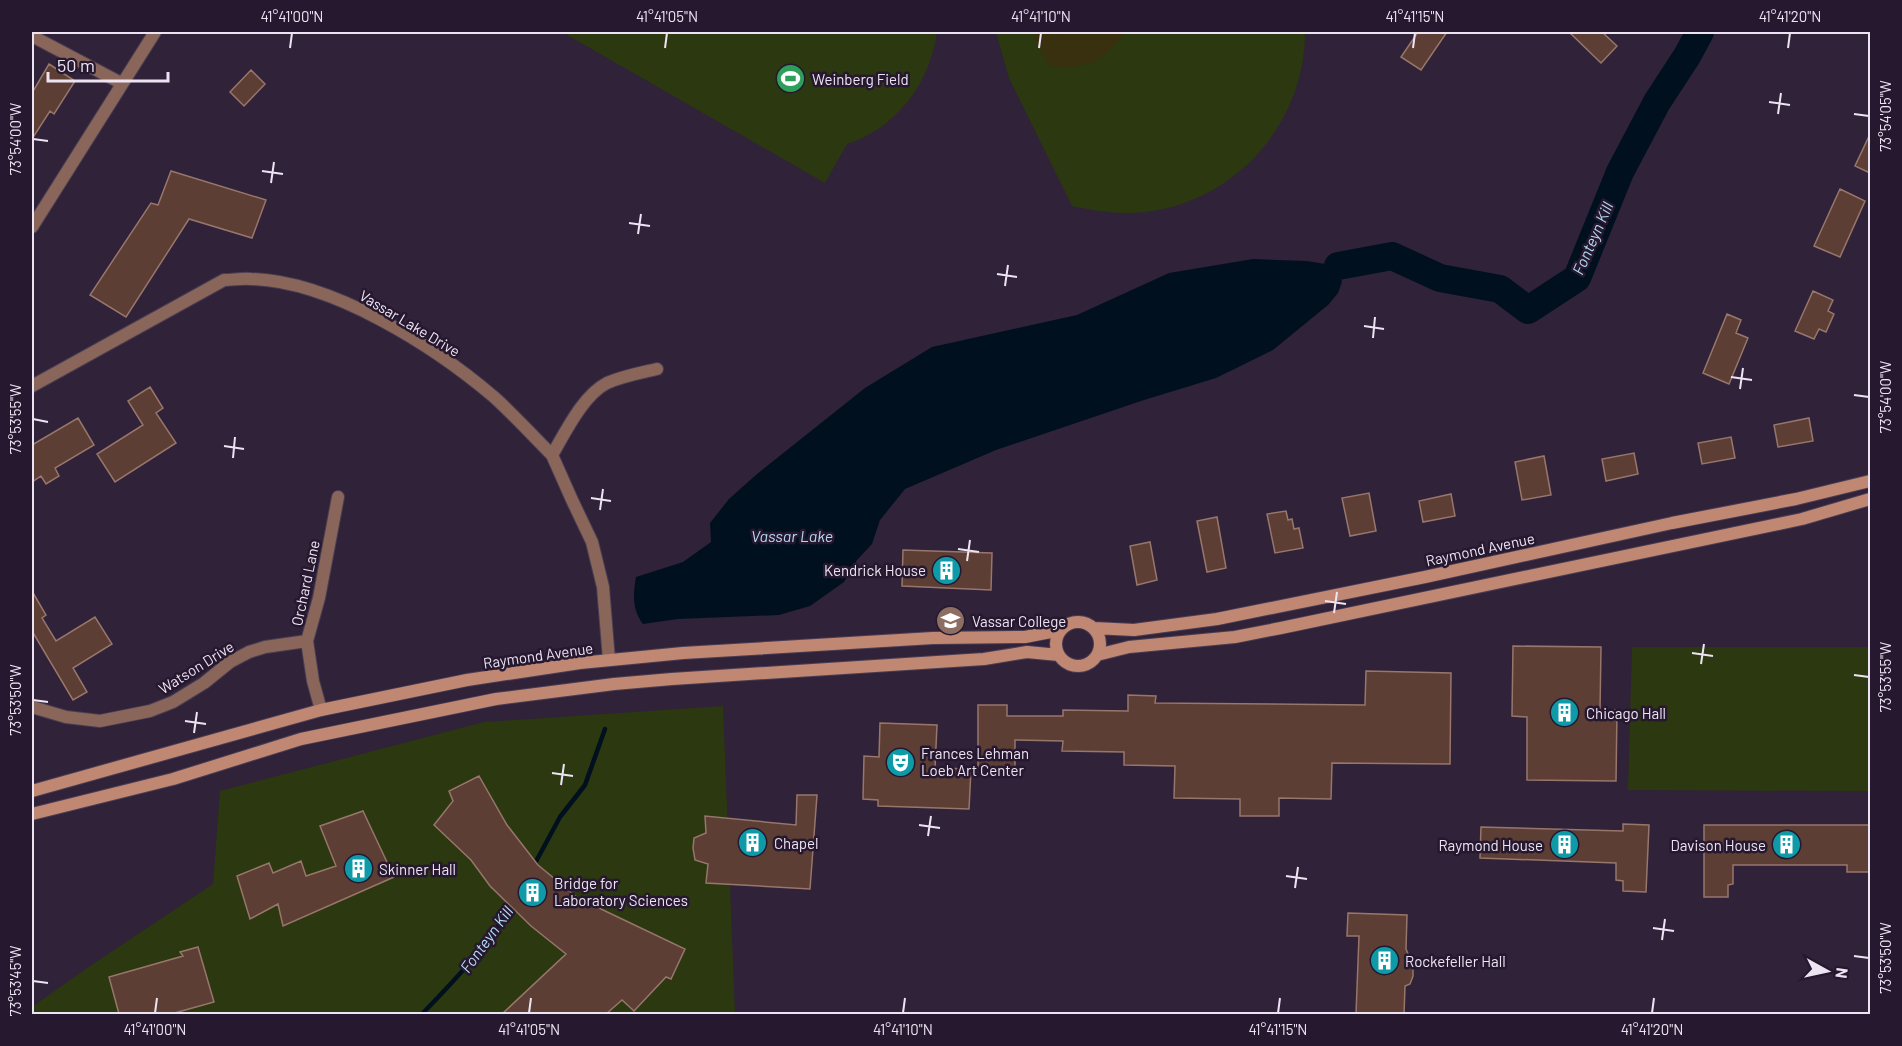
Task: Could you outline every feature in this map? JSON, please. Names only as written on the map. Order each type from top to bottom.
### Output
[{"type":"main road","name":"Raymond Avenue","points":[[32,791],[321,710],[467,680],[609,660],[683,653],[933,638],[1025,637],[1061,630],[1080,622],[1094,628],[1134,630],[1217,619],[1796,499],[1870,481]]},
{"type":"main road","points":[[1097,654],[1128,647],[1235,637],[1281,628],[1802,519],[1870,499]]},
{"type":"main road","points":[[1061,630],[1056,642],[1059,655],[1064,661],[1078,666],[1089,663],[1097,654],[1100,644],[1094,628]]},
{"type":"main road","points":[[32,814],[173,779],[301,739],[496,699],[614,684],[984,659],[1027,652],[1059,655]]},
{"type":"street","points":[[32,227],[155,32]]},
{"type":"street","points":[[32,36],[122,83]]},
{"type":"street","name":"Vassar Lake Drive","points":[[32,386],[224,280],[252,279],[279,282],[322,293],[346,303],[390,325],[448,361],[494,398],[552,455],[592,542],[603,587],[609,660]]},
{"type":"street","points":[[552,455],[572,421],[590,397],[604,385],[626,376],[657,369]]},
{"type":"street","name":"Orchard Lane","points":[[321,710],[313,681],[308,642],[319,598],[338,497]]},
{"type":"street","name":"Watson Drive","points":[[32,707],[66,717],[100,721],[150,711],[173,702],[204,683],[230,662],[249,652],[265,647],[308,642]]},
{"type":"green space","points":[[562,32],[937,32],[927,69],[919,86],[908,101],[881,127],[847,144],[825,183]]},
{"type":"green space","points":[[996,32],[1305,32],[1302,64],[1294,94],[1281,122],[1263,147],[1242,169],[1217,188],[1189,201],[1158,210],[1125,213],[1072,206],[1009,78]]},
{"type":"green space","points":[[1632,647],[1870,647],[1870,791],[1628,790]]},
{"type":"green space","points":[[723,706],[735,1014],[32,1014],[32,1007],[213,884],[220,791],[484,722]]},
{"type":"sand","points":[[1039,32],[1054,35],[1068,32],[1125,32],[1102,57],[1084,65],[1062,67],[1050,66],[1034,37]]},
{"type":"water","name":"Vassar Lake","points":[[1253,259],[1307,261],[1338,266],[1342,282],[1338,293],[1328,305],[1273,350],[1216,378],[996,450],[905,489],[880,520],[872,544],[857,560],[844,582],[810,606],[779,615],[678,619],[643,624],[639,619],[634,602],[636,577],[683,562],[711,542],[710,523],[729,499],[757,474],[865,388],[932,347],[1077,315],[1169,273]]},
{"type":"building","points":[[1418,32],[1447,32],[1421,70],[1401,57]]},
{"type":"building","points":[[1569,32],[1602,32],[1617,46],[1601,63]]},
{"type":"building","points":[[49,64],[75,81],[54,114],[50,111],[32,139],[32,93]]},
{"type":"building","points":[[251,70],[265,84],[244,106],[230,92]]},
{"type":"building","points":[[1870,134],[1870,173],[1855,166]]},
{"type":"building","points":[[171,171],[266,200],[252,238],[189,219],[126,317],[90,295],[151,203],[158,205]]},
{"type":"building","points":[[1840,189],[1865,201],[1840,257],[1814,246]]},
{"type":"building","points":[[1813,291],[1833,300],[1828,311],[1834,314],[1826,332],[1819,329],[1814,339],[1795,331]]},
{"type":"building","points":[[1727,314],[1741,320],[1736,333],[1748,338],[1729,384],[1703,373]]},
{"type":"building","points":[[150,387],[163,408],[156,413],[176,443],[115,482],[97,454],[143,425],[128,401]]},
{"type":"building","points":[[78,418],[94,445],[55,468],[59,476],[46,484],[41,476],[32,482],[32,445]]},
{"type":"building","points":[[1809,418],[1813,441],[1778,447],[1774,425]]},
{"type":"building","points":[[1731,437],[1735,458],[1702,464],[1698,443]]},
{"type":"building","points":[[1634,453],[1638,474],[1606,481],[1602,459]]},
{"type":"building","points":[[1544,456],[1551,495],[1522,500],[1515,462]]},
{"type":"building","points":[[1369,493],[1376,531],[1350,536],[1342,498]]},
{"type":"building","points":[[1451,494],[1455,516],[1423,522],[1419,501]]},
{"type":"building","points":[[1286,511],[1288,520],[1292,519],[1294,529],[1299,528],[1303,548],[1275,553],[1267,514]]},
{"type":"building","points":[[1217,517],[1226,568],[1207,572],[1197,521]]},
{"type":"building","points":[[1150,542],[1157,580],[1137,585],[1130,546]]},
{"type":"building","name":"Kendrick House","points":[[903,550],[992,553],[991,590],[902,586]]},
{"type":"building","points":[[32,591],[46,615],[42,618],[56,641],[95,617],[112,644],[73,668],[87,692],[73,700],[32,631]]},
{"type":"building","name":"Chicago Hall","points":[[1513,646],[1601,647],[1600,710],[1617,710],[1616,781],[1527,780],[1527,717],[1512,716]]},
{"type":"building","points":[[1366,671],[1451,673],[1450,764],[1332,763],[1331,799],[1279,798],[1279,816],[1240,816],[1240,799],[1174,798],[1175,766],[1124,765],[1124,752],[1062,751],[1063,741],[1015,740],[1015,768],[978,767],[978,705],[1007,705],[1007,716],[1063,716],[1063,710],[1128,711],[1128,695],[1156,696],[1155,703],[1365,705]]},
{"type":"building","name":"Frances Lehman Loeb Art Center","points":[[880,723],[937,725],[935,768],[971,769],[969,809],[878,806],[878,800],[863,799],[864,756],[879,757]]},
{"type":"building","name":"Bridge for Laboratory Sciences","points":[[479,776],[507,825],[538,865],[578,898],[685,949],[671,979],[666,977],[634,1011],[622,1000],[606,1014],[502,1014],[566,954],[531,926],[490,886],[471,860],[434,825],[453,801],[449,791]]},
{"type":"building","name":"Chapel","points":[[797,795],[817,795],[810,889],[706,883],[708,864],[695,860],[693,848],[694,838],[706,833],[705,816],[796,825]]},
{"type":"building","name":"Skinner Hall","points":[[363,811],[394,877],[283,926],[278,904],[250,919],[237,876],[269,863],[273,873],[301,861],[306,876],[336,866],[320,826]]},
{"type":"building","name":"Raymond House","points":[[1623,824],[1649,825],[1646,892],[1623,891],[1623,881],[1616,880],[1616,863],[1480,858],[1481,827],[1623,831]]},
{"type":"building","name":"Davison House","points":[[1704,825],[1870,825],[1870,872],[1847,872],[1847,865],[1733,865],[1733,884],[1728,885],[1728,897],[1704,897]]},
{"type":"building","name":"Rockefeller Hall","points":[[1348,913],[1407,915],[1406,949],[1413,966],[1413,976],[1410,984],[1405,986],[1404,1014],[1356,1014],[1359,936],[1347,936]]},
{"type":"building","points":[[198,947],[214,1002],[171,1014],[119,1014],[109,977],[183,956],[180,952]]},
{"type":"waterway","name":"Fonteyn Kill","points":[[1338,266],[1392,256],[1440,278],[1500,289],[1528,310],[1577,278],[1620,172],[1657,102],[1700,32]]},
{"type":"waterway","name":"Fonteyn Kill","points":[[533,867],[560,817],[585,785],[605,729]]},
{"type":"waterway","name":"Fonteyn Kill","points":[[422,1014],[482,947],[513,903]]},
{"type":"place","name":"Weinberg Field","points":[[791,79]]},
{"type":"place","name":"Kendrick House","points":[[947,570]]},
{"type":"place","name":"Vassar College","points":[[951,621]]},
{"type":"place","name":"Chicago Hall","points":[[1565,713]]},
{"type":"place","name":"Frances Lehman Loeb Art Center","points":[[900,762]]},
{"type":"place","name":"Chapel","points":[[753,843]]},
{"type":"place","name":"Raymond House","points":[[1564,845]]},
{"type":"place","name":"Davison House","points":[[1787,845]]},
{"type":"place","name":"Skinner Hall","points":[[358,869]]},
{"type":"place","name":"Bridge for Laboratory Sciences","points":[[533,892]]},
{"type":"place","name":"Rockefeller Hall","points":[[1384,961]]}]
